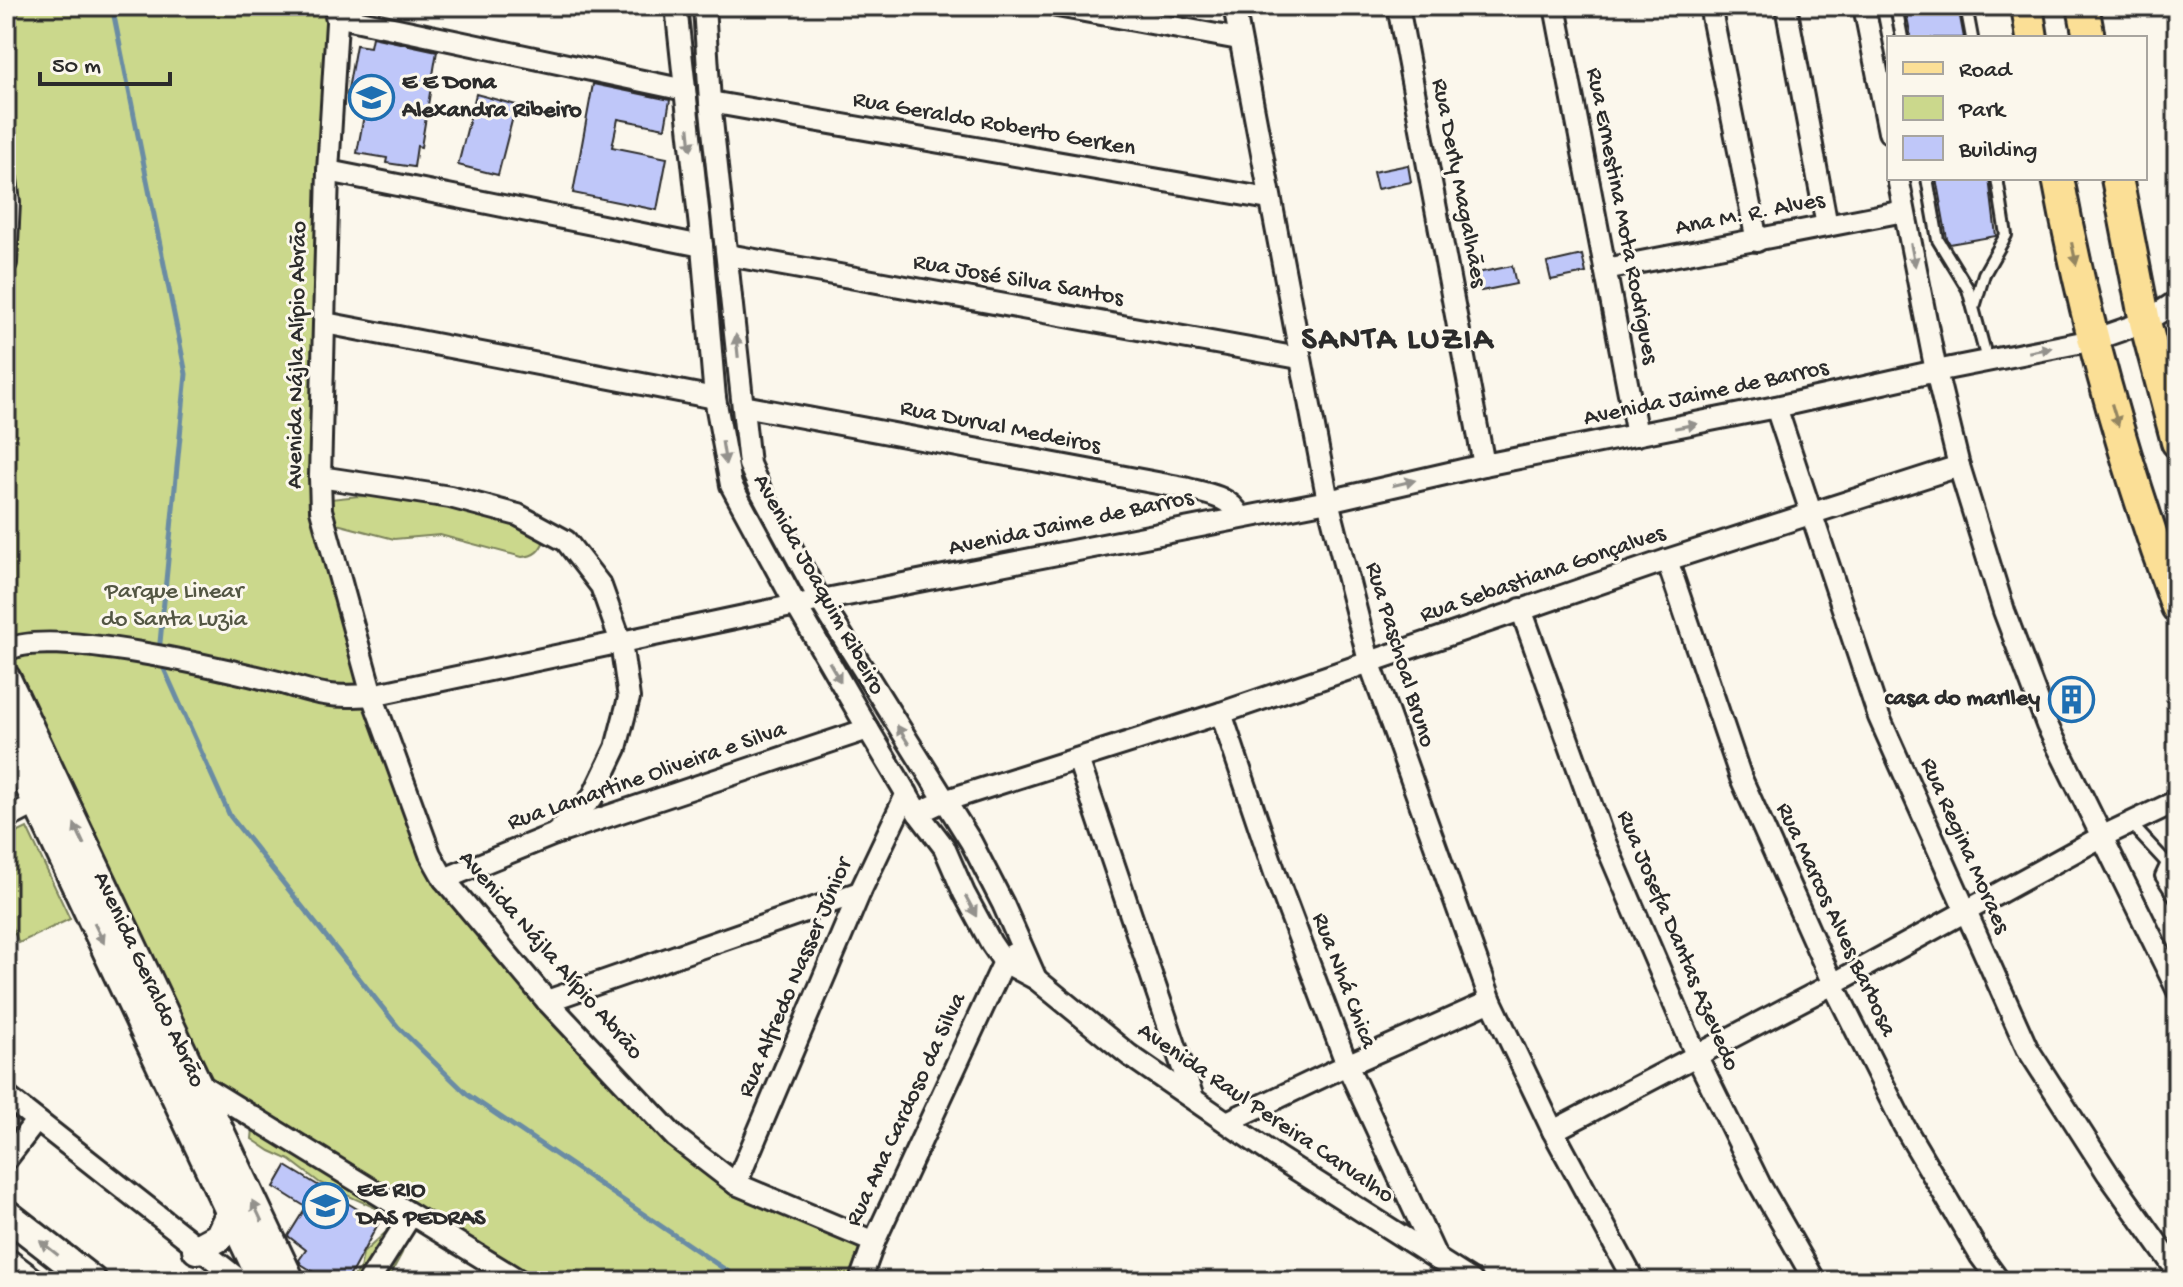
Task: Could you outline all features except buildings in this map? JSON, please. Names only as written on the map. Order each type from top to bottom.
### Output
[{"type":"main road","points":[[2027,6],[2032,36]]},
{"type":"main road","points":[[2083,6],[2089,36]]},
{"type":"main road","points":[[2058,180],[2093,340],[2159,559],[2177,607]]},
{"type":"main road","points":[[2117,180],[2145,322],[2177,442]]},
{"type":"street","name":"Avenida Joaquim Ribeiro","points":[[676,6],[715,398],[731,485],[868,729],[918,813],[944,847],[964,893],[1004,962]]},
{"type":"street","name":"Avenida Joaquim Ribeiro","points":[[704,6],[710,102],[749,464],[821,602],[971,842],[1022,946]]},
{"type":"street","points":[[1057,6],[1239,39]]},
{"type":"street","name":"Rua Paschoal Bruno","points":[[1234,6],[1328,501],[1369,661],[1491,1001],[1553,1131],[1634,1281]]},
{"type":"street","name":"Rua Derly Magalhães","points":[[1398,6],[1484,465]]},
{"type":"street","name":"Rua Ernestina Mota Rodrigues","points":[[1555,6],[1637,435]]},
{"type":"street","points":[[1710,6],[1757,241]]},
{"type":"street","points":[[1786,6],[1827,226]]},
{"type":"street","points":[[1864,6],[1887,122]]},
{"type":"street","points":[[337,11],[685,90]]},
{"type":"street","name":"Avenida Nájla Alípio Abrão","points":[[337,11],[328,171],[321,510],[372,695],[430,854],[444,879],[547,1001],[675,1137],[736,1184],[874,1242]]},
{"type":"street","name":"Rua Geraldo Roberto Gerken","points":[[710,102],[1269,199]]},
{"type":"street","points":[[328,171],[702,246]]},
{"type":"street","points":[[6,180],[9,202],[6,263]]},
{"type":"street","points":[[1898,180],[1936,371],[1959,466],[2004,611],[2047,725],[2177,989]]},
{"type":"street","name":"Ana M. R. Alves","points":[[1605,269],[1904,211]]},
{"type":"street","name":"Rua José Silva Santos","points":[[728,255],[1299,358]]},
{"type":"street","name":"Avenida Jaime de Barros","points":[[6,651],[19,644],[50,643],[169,658],[323,694],[372,695],[796,605],[1328,501],[1484,465],[2093,340],[2145,322],[2177,301]]},
{"type":"street","points":[[325,323],[715,398]]},
{"type":"street","name":"Rua Durval Medeiros","points":[[743,406],[1184,488],[1227,500],[1240,516]]},
{"type":"street","name":"Rua Regina Moraes","points":[[1776,407],[1879,717],[2027,1048],[2108,1174],[2177,1271]]},
{"type":"street","name":"Rua Sebastiana Gonçalves","points":[[918,813],[944,801],[1221,713],[1667,560],[1959,466]]},
{"type":"street","points":[[320,477],[450,497],[518,515],[566,541],[601,586],[621,642],[629,698],[616,748],[592,798],[555,834]]},
{"type":"street","name":"Rua Marcos Alves Barbosa","points":[[1667,560],[1741,778],[1833,984],[1904,1126],[1980,1255],[1999,1281]]},
{"type":"street","name":"Rua Josefa Dantas Azevedo","points":[[1521,609],[1602,835],[1697,1057],[1760,1185],[1815,1281]]},
{"type":"street","name":"Avenida Geraldo Abrão","points":[[6,679],[184,1085],[231,1212],[263,1281]]},
{"type":"street","name":"Rua Nhá Chica","points":[[1221,713],[1276,876],[1347,1065],[1437,1259]]},
{"type":"street","name":"Rua Lamartine Oliveira e Silva","points":[[444,879],[555,834],[868,729]]},
{"type":"street","name":"Avenida Geraldo Abrão","points":[[6,736],[37,803],[290,1281]]},
{"type":"street","points":[[1078,759],[1193,1098]]},
{"type":"street","name":"Rua Alfredo Nasser Júnior","points":[[736,1184],[860,892],[907,793]]},
{"type":"street","points":[[1553,1131],[1697,1057],[2101,837],[2177,801]]},
{"type":"street","points":[[6,819],[37,803]]},
{"type":"street","points":[[547,1001],[860,892]]},
{"type":"street","points":[[1004,962],[1022,946]]},
{"type":"street","name":"Avenida Raul Pereira Carvalho","points":[[1022,946],[1036,979]]},
{"type":"street","name":"Avenida Raul Pereira Carvalho","points":[[1004,962],[1036,979],[1129,1055],[1277,1157],[1472,1281]]},
{"type":"street","name":"Rua Ana Cardoso da Silva","points":[[860,1281],[874,1242],[1004,962]]},
{"type":"street","points":[[1227,1122],[1491,1001]]},
{"type":"street","points":[[184,1085],[520,1281]]},
{"type":"street","points":[[6,1096],[241,1281]]},
{"type":"street","points":[[6,1160],[36,1121]]},
{"type":"street","points":[[197,1249],[219,1237],[231,1212]]},
{"type":"street","points":[[6,1214],[92,1281]]},
{"type":"street","points":[[369,1281],[411,1215]]},
{"type":"street","points":[[6,1263],[30,1281]]},
{"type":"lane","points":[[1896,6],[1902,36]]},
{"type":"lane","points":[[1966,6],[1972,36]]},
{"type":"lane","points":[[1927,180],[1938,240],[1968,289],[1987,360]]},
{"type":"lane","points":[[1974,306],[1984,274],[2006,235],[1997,180]]},
{"type":"lane","points":[[2130,823],[2167,863]]},
{"type":"lane","points":[[2177,857],[2167,863],[2161,876],[2177,901]]},
{"type":"green space","name":"Parque Linear do Santa Luzia","points":[[6,6],[338,6],[321,500],[359,496],[417,499],[489,511],[545,539],[536,552],[522,557],[440,535],[394,539],[325,521],[430,854],[547,1001],[736,1184],[874,1242],[859,1281],[520,1281],[415,1224],[387,1281],[350,1281],[360,1269],[363,1253],[386,1232],[390,1221],[378,1209],[320,1183],[290,1160],[252,1139],[253,1128],[196,1082],[23,688],[23,679],[6,642]]},
{"type":"green space","points":[[27,828],[70,919],[19,943],[6,915],[6,838]]},
{"type":"waterway","points":[[112,6],[186,374],[159,653]]},
{"type":"waterway","points":[[161,662],[230,816],[398,1027],[468,1095],[742,1281]]},
{"type":"place","name":"E E Dona Alexandra Ribeiro","points":[[371,97]]},
{"type":"place","name":"casa do marlley","points":[[2071,699]]},
{"type":"place","name":"EE RIO DAS PEDRAS","points":[[326,1205]]},
{"type":"district","name":"SANTA LUZIA","points":[[1398,341]]}]
